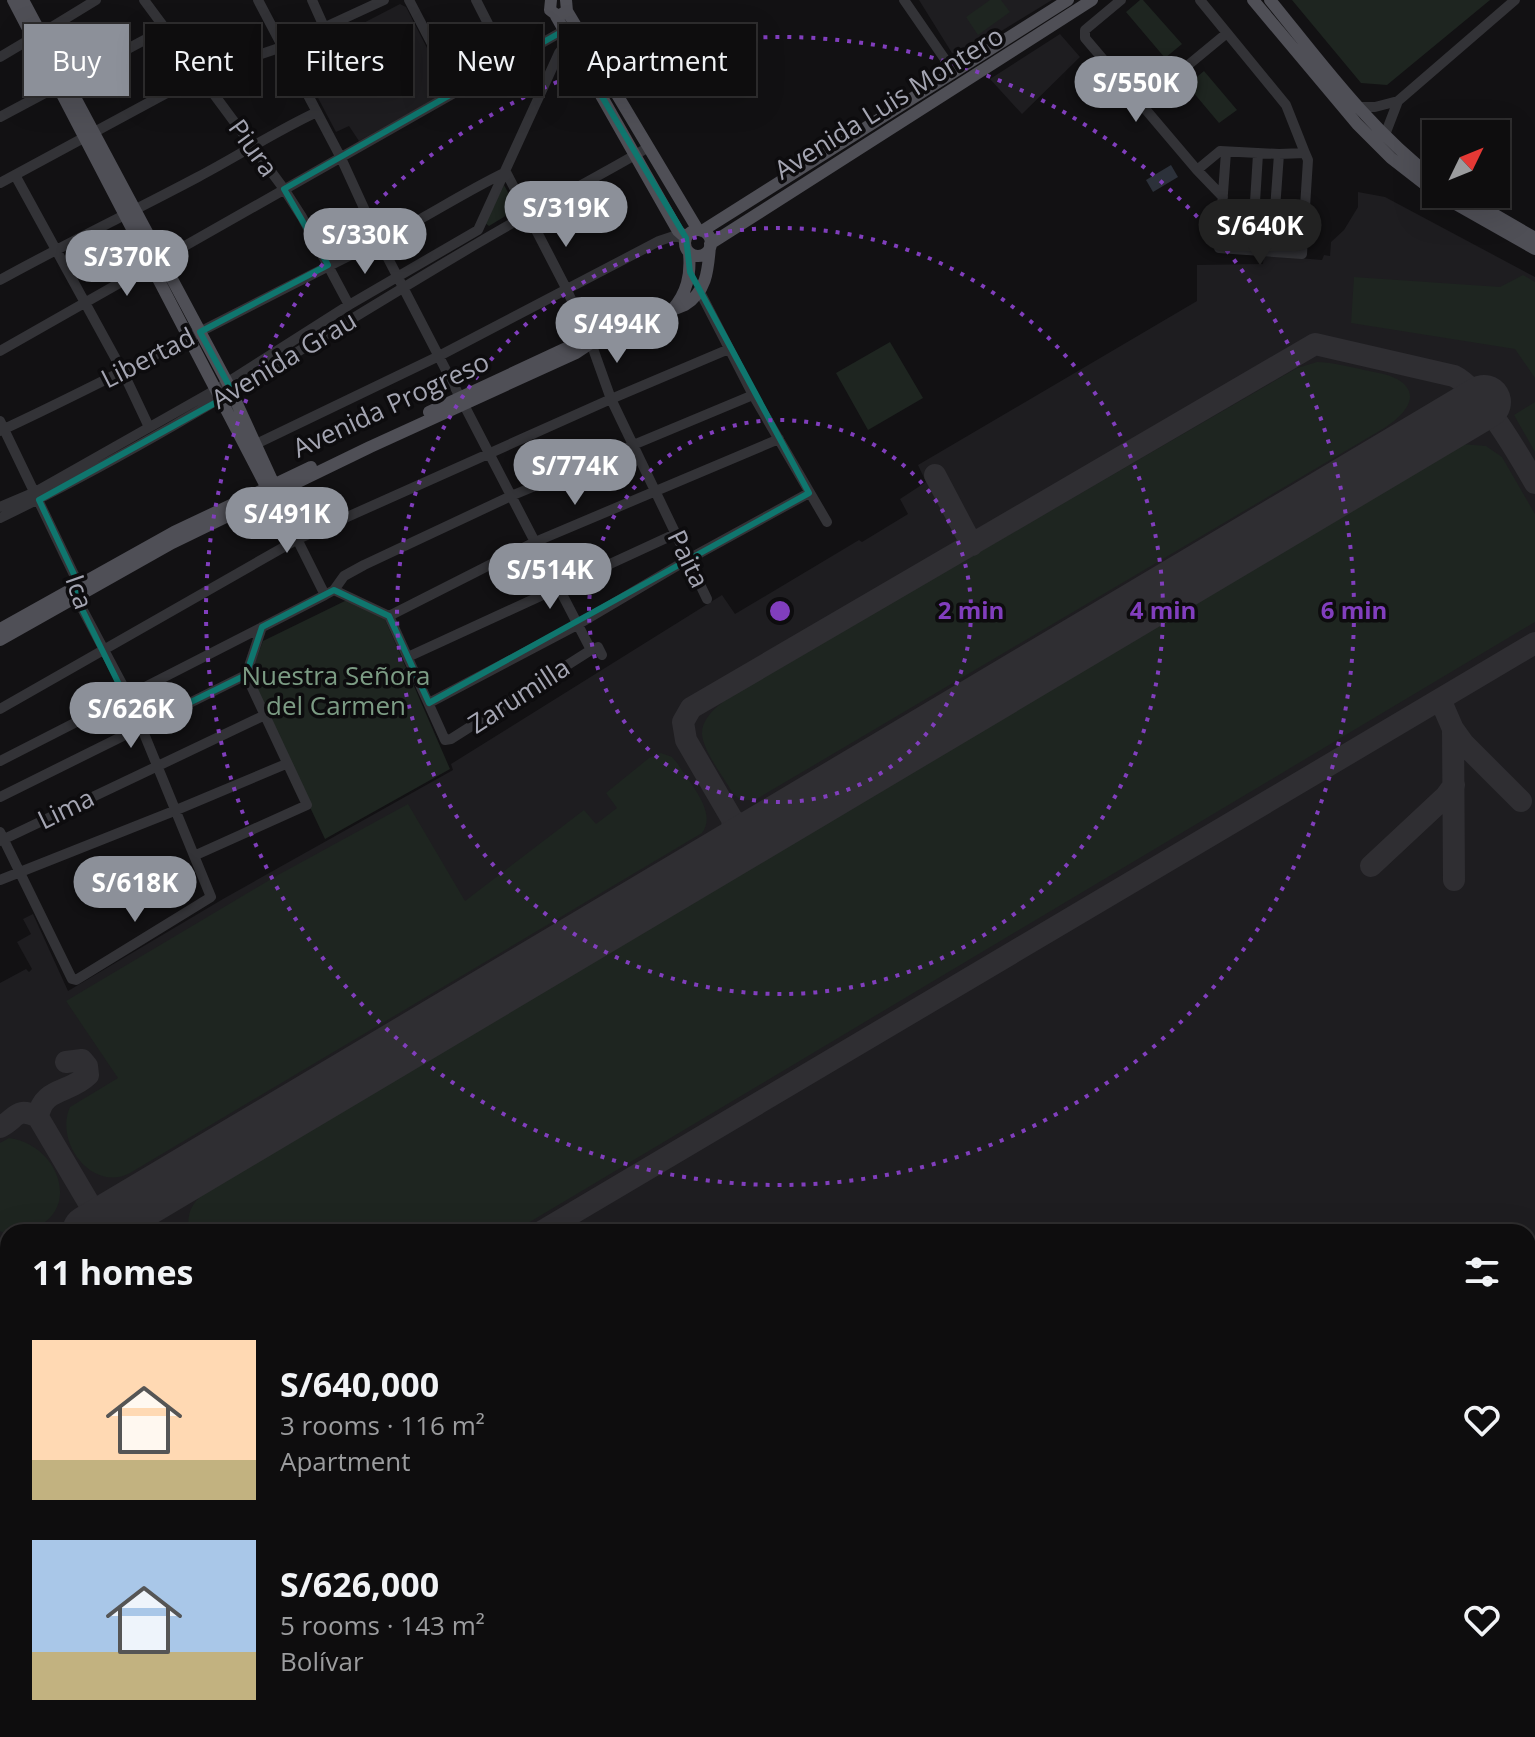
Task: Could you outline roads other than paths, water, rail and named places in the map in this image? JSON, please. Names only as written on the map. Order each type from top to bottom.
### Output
[{"type":"main road","points":[[13,0],[29,24]]},
{"type":"main road","points":[[23,0],[32,24]]},
{"type":"main road","name":"Avenida Luis Montero","points":[[700,231],[1068,0]]},
{"type":"main road","name":"Avenida Luis Montero","points":[[710,245],[1092,0]]},
{"type":"main road","points":[[1253,0],[1382,141],[1422,169]]},
{"type":"main road","points":[[1270,0],[1357,107],[1391,158],[1422,182]]},
{"type":"main road","points":[[550,1],[550,10],[567,7],[647,148],[700,231],[709,238],[706,281],[700,292]]},
{"type":"main road","points":[[69,96],[195,334],[273,491]]},
{"type":"main road","points":[[601,96],[678,231],[686,238]]},
{"type":"main road","points":[[787,177],[795,189]]},
{"type":"main road","points":[[741,207],[749,219]]},
{"type":"main road","points":[[1463,208],[1535,249]]},
{"type":"main road","points":[[1483,208],[1535,238]]},
{"type":"main road","points":[[670,313],[684,294],[689,279],[686,238],[691,232],[700,231]]},
{"type":"main road","points":[[689,253],[703,255],[710,245]]},
{"type":"main road","name":"Avenida Progreso","points":[[0,640],[174,532],[273,491],[462,402],[575,344],[591,343],[670,313],[694,300],[700,292]]},
{"type":"main road","name":"Avenida Progreso","points":[[0,629],[77,591]]},
{"type":"street","points":[[57,24],[96,0]]},
{"type":"street","name":"Piura","points":[[144,0],[161,24]]},
{"type":"street","points":[[258,0],[277,37]]},
{"type":"street","points":[[312,0],[323,24]]},
{"type":"street","points":[[335,24],[384,0]]},
{"type":"street","points":[[409,0],[429,38]]},
{"type":"street","points":[[476,0],[488,24]]},
{"type":"street","points":[[904,0],[953,71]]},
{"type":"street","points":[[1121,0],[1085,30],[1085,38],[1223,197]]},
{"type":"street","points":[[1200,0],[1286,105],[1308,160],[1302,254],[1219,248],[1226,152]]},
{"type":"street","points":[[1357,107],[1375,107],[1398,101],[1515,0]]},
{"type":"street","points":[[1141,104],[1227,33]]},
{"type":"street","points":[[0,57],[24,43]]},
{"type":"street","points":[[506,172],[559,53]]},
{"type":"street","points":[[0,117],[40,96]]},
{"type":"street","points":[[0,183],[160,96]]},
{"type":"street","name":"Piura","points":[[215,96],[284,189],[349,305]]},
{"type":"street","points":[[308,96],[379,241],[577,625],[591,650],[598,647],[602,655]]},
{"type":"street","points":[[0,351],[450,96]]},
{"type":"street","points":[[1382,141],[1398,101]]},
{"type":"street","points":[[0,280],[317,112]]},
{"type":"street","name":"Avenida Grau","points":[[0,507],[37,496],[647,148]]},
{"type":"street","points":[[1197,170],[1220,151],[1305,153]]},
{"type":"street","points":[[1252,250],[1258,154]]},
{"type":"street","points":[[1272,251],[1279,154]]},
{"type":"street","name":"Avenida Grau","points":[[0,518],[149,427],[224,391],[349,305],[478,230],[506,172]]},
{"type":"street","name":"Paita","points":[[506,172],[566,288],[591,343],[611,399],[707,599]]},
{"type":"street","name":"Libertad","points":[[1,427],[123,372],[506,172]]},
{"type":"street","points":[[15,175],[123,372],[149,427]]},
{"type":"street","points":[[252,446],[439,356],[667,237],[686,238]]},
{"type":"street","points":[[700,292],[753,395],[827,522]]},
{"type":"street","points":[[0,709],[298,539],[729,349]]},
{"type":"street","points":[[0,761],[330,592],[344,576],[364,565],[511,496],[753,395]]},
{"type":"street","name":"Ica","points":[[1,427],[37,496],[77,591],[129,697],[211,897],[89,972],[72,979],[19,872]]},
{"type":"street","points":[[389,616],[535,542],[779,439]]},
{"type":"street","points":[[273,491],[330,592],[389,616],[429,703],[577,625],[809,493]]},
{"type":"street","points":[[410,656],[675,534]]},
{"type":"street","points":[[196,855],[306,807],[246,675],[262,627]]},
{"type":"street","name":"Zarumilla","points":[[429,703],[445,740],[451,739],[591,650]]},
{"type":"street","points":[[0,797],[246,675]]},
{"type":"street","name":"Lima","points":[[1,837],[263,716]]},
{"type":"street","points":[[0,880],[286,764]]},
{"type":"street","points":[[1,837],[19,872]]},
{"type":"park label","name":"Nuestra Señora del Carmen","points":[[336,691]]}]
